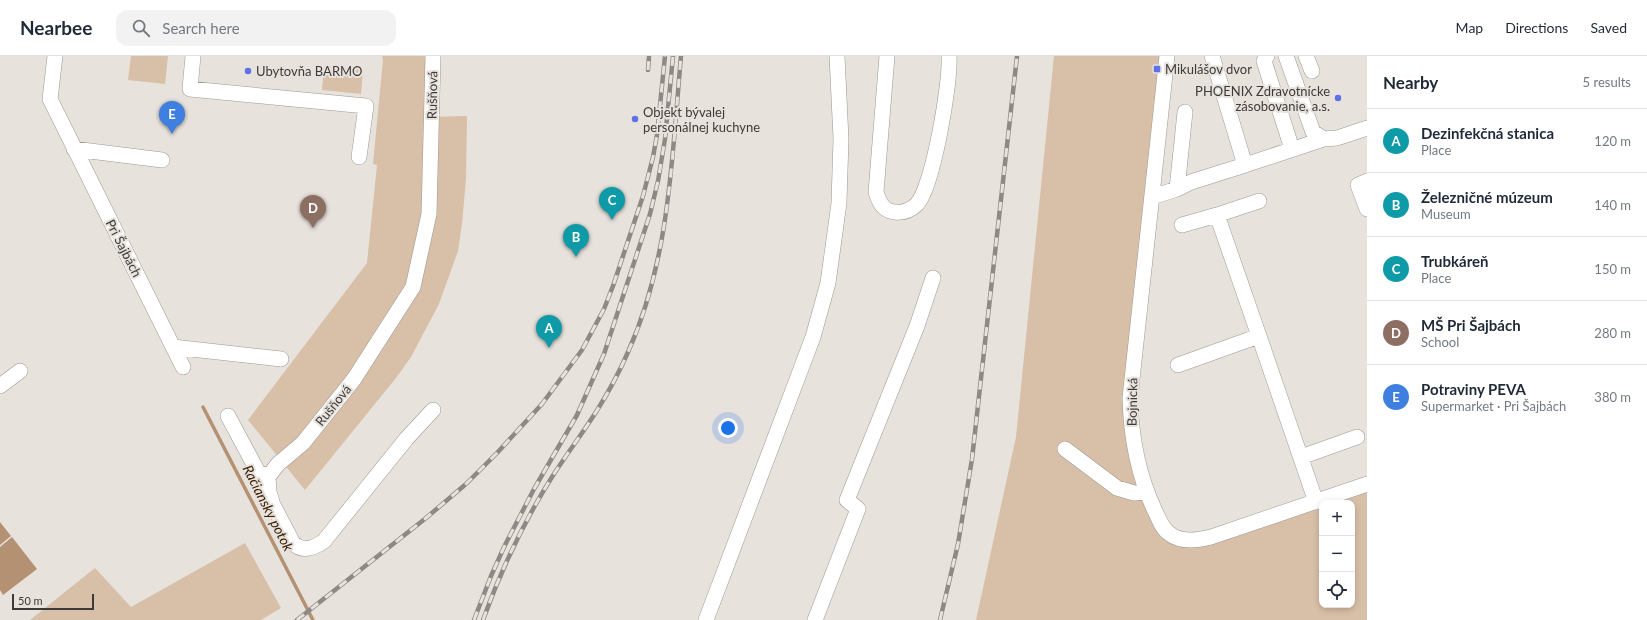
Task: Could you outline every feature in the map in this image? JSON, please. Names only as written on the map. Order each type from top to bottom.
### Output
[{"type":"street","name":"Pri Šajbách","points":[[55,56],[50,99],[183,366]]},
{"type":"street","points":[[193,56],[190,89],[366,106],[359,157]]},
{"type":"street","name":"Rušňová","points":[[268,477],[278,464],[303,442],[354,380],[414,287],[429,214],[433,56]]},
{"type":"street","points":[[706,620],[813,337],[828,283],[839,203],[841,139],[838,56]]},
{"type":"street","points":[[887,56],[876,192],[879,203],[890,212],[903,213],[917,204],[930,178],[948,88],[949,56]]},
{"type":"street","name":"Bojnická","points":[[1167,56],[1130,398],[1134,449],[1147,492],[1160,523],[1169,534],[1180,538],[1193,540],[1211,537],[1367,484]]},
{"type":"street","points":[[1212,56],[1245,165]]},
{"type":"street","points":[[1267,56],[1264,61],[1292,148]]},
{"type":"street","points":[[1286,56],[1313,132],[1324,139]]},
{"type":"street","points":[[1306,56],[1312,71]]},
{"type":"street","points":[[1177,188],[1185,112]]},
{"type":"street","points":[[1152,197],[1190,182],[1245,165],[1292,148],[1324,139],[1337,138],[1367,128]]},
{"type":"street","points":[[74,149],[162,160]]},
{"type":"street","points":[[1367,182],[1358,185],[1367,209]]},
{"type":"street","points":[[1182,225],[1259,201]]},
{"type":"street","points":[[1217,215],[1316,502]]},
{"type":"street","points":[[815,620],[858,509],[846,500],[917,326],[933,278]]},
{"type":"street","points":[[1178,365],[1259,336]]},
{"type":"street","points":[[173,347],[280,359]]},
{"type":"street","points":[[0,386],[20,371]]},
{"type":"street","points":[[228,416],[258,472],[268,477],[269,492],[293,543],[297,547],[310,549],[324,541],[407,438],[433,410]]},
{"type":"street","points":[[1301,457],[1357,437]]},
{"type":"street","points":[[1065,449],[1117,488],[1134,493],[1147,492]]},
{"type":"shaded area","points":[[131,56],[168,56],[165,84],[128,80]]},
{"type":"shaded area","points":[[382,56],[428,56],[427,117],[467,116],[466,178],[458,251],[439,304],[411,357],[396,378],[305,490],[248,420],[367,263],[377,165],[373,164],[383,60]]},
{"type":"shaded area","points":[[1054,56],[1164,56],[1128,424],[1160,527],[1199,542],[1319,503],[1319,608],[1355,608],[1355,500],[1330,500],[1367,488],[1367,620],[976,620],[1016,437]]},
{"type":"shaded area","points":[[324,66],[363,70],[361,94],[322,90]]},
{"type":"shaded area","points":[[0,522],[11,536],[0,545]]},
{"type":"shaded area","points":[[12,537],[37,569],[3,595],[0,590],[0,547]]},
{"type":"shaded area","points":[[245,543],[281,608],[261,620],[30,620],[95,568],[131,607]]},
{"type":"waterway","name":"Račiansky potok","points":[[203,407],[313,620]]},
{"type":"railway","points":[[648,70],[649,56]]},
{"type":"railway","points":[[297,620],[426,518],[466,484],[542,404],[582,350],[604,309],[643,196],[657,135],[665,56]]},
{"type":"railway","points":[[474,620],[505,545],[534,489],[577,415],[604,354],[650,214],[658,181],[665,139],[673,56]]},
{"type":"railway","points":[[483,620],[497,583],[522,529],[541,494],[591,420],[609,390],[625,360],[642,317],[653,281],[667,207],[681,56]]},
{"type":"railway","points":[[940,620],[958,544],[972,459],[1017,56]]},
{"type":"place","name":"Mikulášov dvor","points":[[1157,69]]},
{"type":"place","name":"Ubytovňa BARMO","points":[[248,71]]},
{"type":"place","name":"PHOENIX Zdravotnícke zásobovanie, a.s.","points":[[1338,98]]},
{"type":"place","name":"Objekt bývalej personálnej kuchyne","points":[[635,119]]},
{"type":"place","name":"Potraviny PEVA","points":[[172,134]]},
{"type":"place","name":"Trubkáreň","points":[[612,220]]},
{"type":"place","name":"MŠ Pri Šajbách","points":[[313,228]]},
{"type":"place","name":"Železničné múzeum","points":[[576,257]]},
{"type":"place","name":"Dezinfekčná stanica","points":[[549,348]]}]
